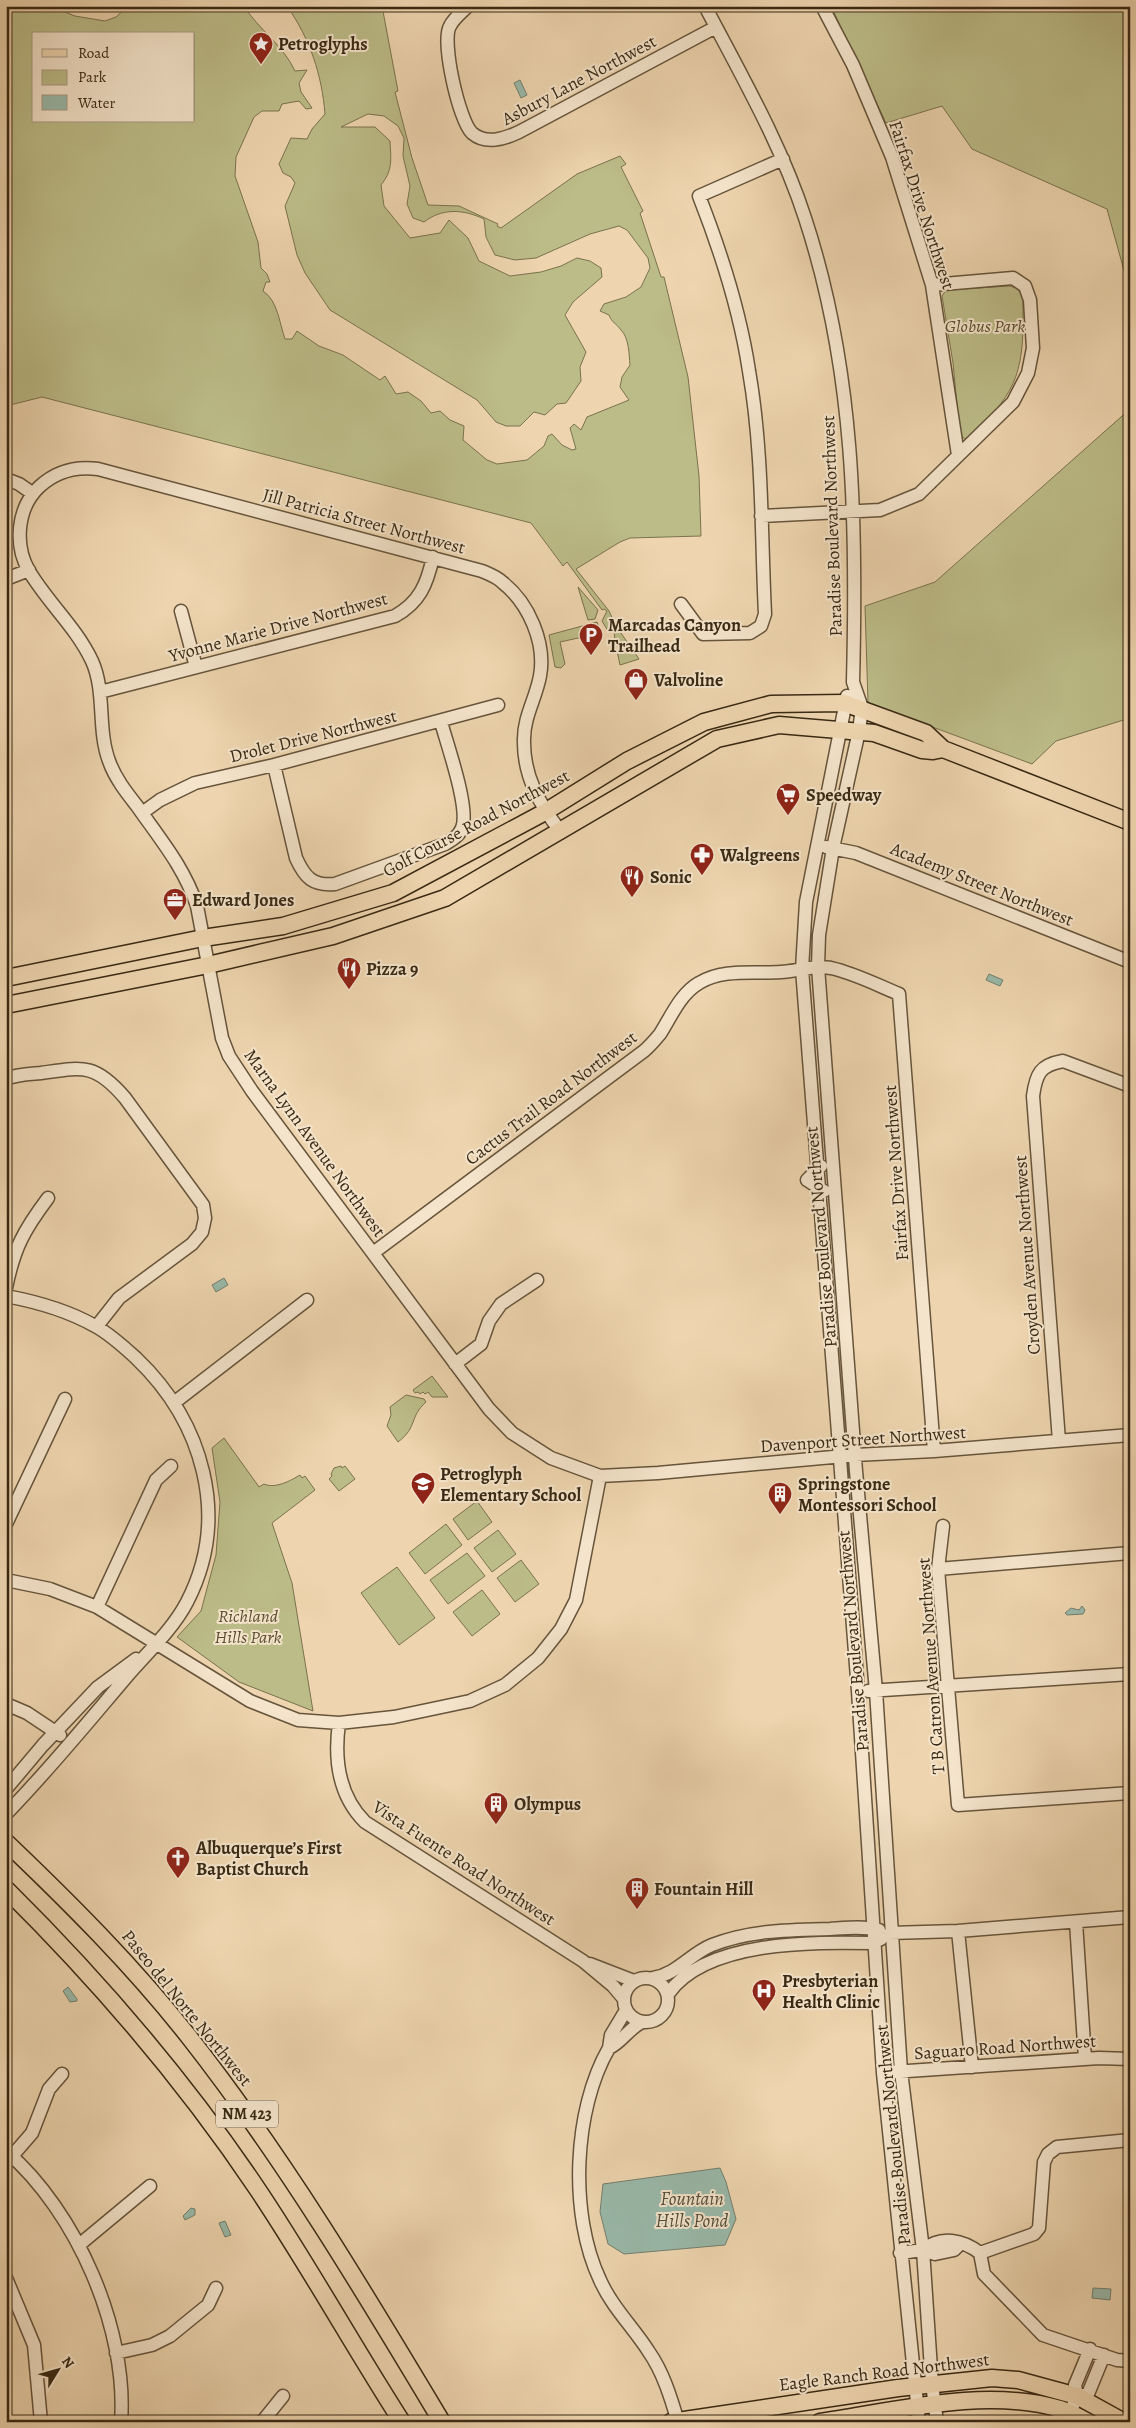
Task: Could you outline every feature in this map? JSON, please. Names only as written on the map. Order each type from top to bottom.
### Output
[{"type":"main road","name":"Golf Course Road Northwest","points":[[6,978],[203,938],[282,926],[393,893],[545,812],[627,761],[704,722],[771,704],[844,703],[862,708],[926,733],[943,749],[1130,822]]},
{"type":"main road","name":"Golf Course Road Northwest","points":[[6,1005],[208,965],[333,936],[445,898],[561,832],[716,739],[779,724],[874,733],[922,750],[933,751],[943,749]]},
{"type":"main road","name":"Paseo del Norte Northwest","points":[[6,1842],[120,1956],[189,2036],[226,2085],[315,2215],[442,2422]]},
{"type":"main road","name":"NM 423","points":[[6,1889],[114,2002],[202,2110],[271,2210],[400,2419]]},
{"type":"main road","name":"Eagle Ranch Road Northwest","points":[[675,2421],[914,2386],[992,2378],[1018,2380],[1077,2396],[1124,2422]]},
{"type":"main road","points":[[820,2422],[918,2415],[935,2405],[1006,2400],[1032,2403],[1070,2413],[1088,2422]]},
{"type":"street","name":"Asbury Lane Northwest","points":[[468,6],[449,26],[446,39],[447,54],[464,122],[472,133],[484,139],[502,140],[519,132],[716,27]]},
{"type":"street","name":"Paradise Boulevard Northwest","points":[[705,6],[783,159],[805,217],[834,326],[845,392],[855,575],[853,682],[862,708],[859,731],[833,848],[819,935],[818,967],[855,1455],[876,1690],[890,1934],[901,2071],[923,2250],[932,2384],[937,2422]]},
{"type":"street","name":"Fairfax Drive Northwest","points":[[822,6],[853,66],[892,157],[932,285],[958,455]]},
{"type":"street","points":[[681,604],[703,634],[750,633],[761,626],[764,614],[755,416],[749,371],[740,323],[718,247],[699,196],[783,159]]},
{"type":"street","points":[[761,516],[880,510],[919,494],[1013,402],[1028,373],[1033,348],[1030,300],[1025,286],[1013,278],[932,285]]},
{"type":"street","name":"Jill Patricia Street Northwest","points":[[28,570],[22,553],[19,532],[22,515],[32,493],[52,477],[68,470],[82,467],[98,469],[482,570],[502,582],[520,600],[533,622],[538,640],[541,667],[537,688],[527,715],[524,737],[525,758],[529,778],[545,812],[561,832]]},
{"type":"street","points":[[6,479],[19,484],[32,493]]},
{"type":"street","name":"Yvonne Marie Drive Northwest","points":[[100,692],[395,616],[406,610],[423,591],[433,557]]},
{"type":"street","points":[[6,579],[28,570]]},
{"type":"street","name":"Marna Lynn Avenue Northwest","points":[[28,570],[84,644],[96,671],[100,692],[102,735],[109,762],[122,786],[169,849],[191,886],[197,906],[222,1038],[229,1056],[489,1409],[512,1433],[551,1458],[600,1476]]},
{"type":"street","points":[[181,612],[196,667]]},
{"type":"street","name":"Paradise Boulevard Northwest","points":[[853,682],[844,703],[842,729],[806,902],[802,969],[818,1170],[807,1180],[819,1187],[858,1691],[872,1928],[883,2073],[918,2415]]},
{"type":"street","name":"Drolet Drive Northwest","points":[[142,813],[160,800],[194,783],[274,765],[441,722],[498,705]]},
{"type":"street","points":[[274,765],[296,858],[301,870],[310,880],[322,885],[335,884],[445,844],[456,837],[462,828],[464,807],[441,722]]},
{"type":"street","name":"Academy Street Northwest","points":[[819,845],[856,853],[1130,962]]},
{"type":"street","name":"Fairfax Drive Northwest","points":[[802,969],[830,968],[899,994],[934,1451]]},
{"type":"street","name":"Cactus Trail Road Northwest","points":[[373,1253],[644,1051],[659,1036],[682,999],[698,983],[716,976],[802,969]]},
{"type":"street","name":"Croyden Avenue Northwest","points":[[1059,1441],[1033,1096],[1036,1079],[1044,1068],[1063,1061],[1130,1086]]},
{"type":"street","points":[[6,1079],[80,1067],[97,1072],[112,1083],[203,1205],[206,1218],[202,1232],[192,1244],[119,1298],[96,1326]]},
{"type":"street","points":[[812,1108],[827,1086]]},
{"type":"street","points":[[818,1170],[832,1154]]},
{"type":"street","points":[[819,1187],[836,1203]]},
{"type":"street","points":[[6,1288],[12,1258],[24,1230],[48,1198]]},
{"type":"street","points":[[455,1364],[481,1344],[489,1321],[501,1304],[537,1280]]},
{"type":"street","points":[[6,1296],[61,1309],[96,1326],[124,1347],[153,1374],[175,1402],[192,1432],[201,1457],[208,1532],[200,1571],[187,1603],[155,1644],[71,1742],[6,1814]]},
{"type":"street","points":[[175,1402],[307,1300]]},
{"type":"street","points":[[831,1337],[840,1347],[851,1383]]},
{"type":"street","points":[[6,1524],[66,1399]]},
{"type":"street","name":"Davenport Street Northwest","points":[[600,1476],[1130,1435]]},
{"type":"street","points":[[96,1607],[156,1480],[171,1466]]},
{"type":"street","points":[[6,1580],[50,1589],[96,1607],[250,1701],[298,1720],[339,1723],[394,1717],[470,1701],[505,1685],[538,1658],[561,1629],[576,1600],[600,1476]]},
{"type":"street","name":"T B Catron Avenue Northwest","points":[[943,1526],[938,1569],[958,1805],[1130,1793]]},
{"type":"street","points":[[938,1569],[1130,1553]]},
{"type":"street","points":[[6,1789],[55,1732],[98,1687],[155,1644]]},
{"type":"street","points":[[858,1691],[947,1687],[1130,1674]]},
{"type":"street","points":[[6,1704],[27,1713],[71,1742]]},
{"type":"street","name":"Vista Fuente Road Northwest","points":[[339,1723],[337,1740],[342,1784],[353,1810],[365,1822],[582,1961],[612,1986],[625,2004]]},
{"type":"street","points":[[675,2421],[664,2383],[651,2354],[621,2317],[600,2280],[586,2231],[580,2168],[582,2129],[589,2094],[625,2004],[627,1988],[640,1978],[653,1978],[674,1971],[703,1950],[744,1936],[778,1931],[872,1928],[890,1934],[958,1932],[1130,1918]]},
{"type":"street","points":[[1076,1922],[1085,2059]]},
{"type":"street","points":[[958,1932],[972,2067]]},
{"type":"street","points":[[609,2048],[615,2045],[630,2029],[642,2022],[655,2021],[664,2013],[667,2007],[668,1994],[675,1985],[693,1972],[714,1961],[744,1951],[779,1946],[873,1943],[890,1934]]},
{"type":"street","name":"Vista Fuente Road Northwest","points":[[582,1961],[634,1981]]},
{"type":"street","points":[[653,1978],[659,1982],[668,1994]]},
{"type":"street","points":[[625,2004],[630,2015],[642,2022]]},
{"type":"street","name":"Saguaro Road Northwest","points":[[883,2073],[1085,2059],[1130,2059]]},
{"type":"street","points":[[62,2074],[49,2089],[32,2133],[8,2157],[46,2193],[65,2220],[79,2244],[98,2286],[111,2325],[116,2353],[122,2408],[121,2422]]},
{"type":"street","points":[[980,2254],[1034,2234],[1039,2228],[1044,2162],[1048,2154],[1057,2147],[1130,2140]]},
{"type":"street","points":[[79,2244],[150,2186]]},
{"type":"street","points":[[900,2253],[923,2250],[932,2242],[951,2239],[972,2247],[980,2254],[984,2274],[1043,2335],[1090,2349],[1117,2360],[1130,2361]]},
{"type":"street","points":[[6,2278],[34,2345],[41,2422]]},
{"type":"street","points":[[116,2353],[152,2345],[170,2336],[208,2305],[216,2288]]},
{"type":"street","points":[[1070,2413],[1077,2396],[1075,2385],[1090,2349]]},
{"type":"street","points":[[1077,2396],[1088,2394],[1104,2355]]},
{"type":"street","points":[[262,2422],[283,2396]]},
{"type":"green space","points":[[6,6],[50,6],[75,16],[105,21],[116,17],[128,6],[244,6],[278,45],[295,71],[307,70],[299,83],[301,92],[312,108],[306,109],[299,101],[282,104],[279,111],[262,111],[254,117],[236,157],[235,176],[258,242],[261,268],[267,274],[270,282],[266,282],[263,291],[275,306],[285,339],[292,339],[297,331],[319,346],[343,355],[380,380],[385,376],[396,394],[408,392],[421,401],[431,413],[440,411],[450,420],[464,426],[463,440],[487,460],[497,464],[527,460],[544,446],[548,436],[552,434],[562,445],[572,450],[576,449],[570,428],[574,424],[581,430],[587,417],[629,400],[620,387],[622,377],[630,365],[627,342],[624,333],[611,320],[609,315],[600,311],[604,304],[626,297],[641,287],[650,268],[648,258],[627,230],[619,226],[590,234],[536,258],[515,260],[495,255],[486,237],[484,219],[461,212],[445,212],[431,217],[424,222],[413,218],[407,204],[410,186],[403,156],[404,138],[398,126],[384,116],[368,114],[341,127],[375,127],[390,141],[391,159],[388,174],[381,185],[384,206],[410,238],[440,233],[449,220],[468,238],[479,261],[510,276],[541,272],[561,266],[577,258],[590,261],[601,268],[602,277],[573,302],[565,315],[586,352],[580,367],[581,381],[566,403],[557,404],[545,415],[534,412],[520,426],[506,426],[496,422],[477,400],[330,310],[305,273],[297,255],[285,206],[295,183],[291,177],[283,173],[279,164],[291,138],[307,139],[312,129],[325,114],[321,85],[314,58],[302,31],[287,6],[382,6],[398,91],[395,92],[412,158],[428,205],[459,206],[498,224],[497,226],[501,228],[577,174],[620,156],[626,164],[621,167],[643,211],[640,213],[661,277],[664,277],[688,377],[699,476],[701,536],[630,538],[620,542],[576,569],[609,611],[616,626],[639,659],[620,665],[617,651],[620,648],[615,641],[614,629],[608,631],[602,621],[607,611],[602,610],[567,562],[563,566],[531,523],[42,397],[6,406]]},
{"type":"green space","points":[[831,6],[1130,6],[1130,292],[1107,209],[972,149],[942,106],[886,123]]},
{"type":"green space","name":"Globus Park","points":[[1009,286],[1018,290],[1023,299],[1023,334],[1018,369],[1013,384],[1005,397],[982,424],[966,439],[960,436],[953,363],[942,296],[946,290]]},
{"type":"green space","points":[[1130,409],[1130,718],[1056,741],[1032,764],[868,703],[865,606],[935,582]]},
{"type":"green space","points":[[578,587],[598,610],[595,619],[588,620]]},
{"type":"green space","points":[[597,622],[601,633],[560,642],[565,664],[561,668],[555,667],[549,635]]},
{"type":"green space","points":[[432,1376],[448,1397],[432,1397],[428,1392],[425,1394],[423,1392],[420,1394],[418,1392],[415,1393],[413,1390]]},
{"type":"green space","points":[[406,1395],[424,1399],[426,1402],[417,1412],[408,1432],[398,1442],[387,1426],[391,1415],[390,1407]]},
{"type":"green space","name":"Richland Hills Park","points":[[224,1438],[259,1487],[264,1484],[273,1486],[282,1484],[300,1475],[302,1478],[305,1476],[315,1490],[272,1523],[292,1583],[313,1711],[239,1682],[177,1637],[201,1611],[216,1555],[220,1502],[212,1448]]},
{"type":"green space","points":[[341,1466],[342,1468],[345,1466],[355,1479],[339,1491],[329,1479],[334,1468]]},
{"type":"green space","points":[[477,1501],[492,1522],[468,1540],[453,1519]]},
{"type":"green space","points":[[446,1524],[462,1545],[425,1574],[409,1553]]},
{"type":"green space","points":[[498,1530],[516,1554],[492,1572],[474,1548]]},
{"type":"green space","points":[[467,1553],[485,1576],[448,1604],[430,1580]]},
{"type":"green space","points":[[521,1560],[539,1584],[515,1602],[497,1578]]},
{"type":"green space","points":[[397,1567],[435,1618],[399,1645],[361,1593]]},
{"type":"green space","points":[[482,1590],[500,1614],[472,1636],[453,1612]]},
{"type":"water","points":[[520,80],[527,95],[521,98],[514,83]]},
{"type":"water","points":[[989,974],[1003,980],[1000,986],[986,980]]},
{"type":"water","points":[[224,1278],[228,1285],[216,1292],[212,1285]]},
{"type":"water","points":[[1082,1606],[1085,1610],[1083,1614],[1067,1615],[1065,1613],[1071,1608],[1079,1610]]},
{"type":"water","points":[[68,1987],[77,2001],[70,2002],[63,1991]]},
{"type":"water","name":"Fountain Hills Pond","points":[[720,2168],[726,2182],[736,2219],[725,2245],[624,2254],[608,2244],[600,2212],[603,2184]]},
{"type":"water","points":[[191,2208],[195,2209],[195,2215],[185,2220],[183,2216]]},
{"type":"water","points":[[225,2221],[231,2235],[225,2237],[219,2223]]},
{"type":"water","points":[[1093,2288],[1111,2289],[1110,2300],[1092,2298]]},
{"type":"place","name":"Petroglyphs","points":[[261,65]]},
{"type":"place","name":"Marcadas Canyon Trailhead","points":[[591,656]]},
{"type":"place","name":"Valvoline","points":[[636,701]]},
{"type":"place","name":"Speedway","points":[[788,816]]},
{"type":"place","name":"Walgreens","points":[[702,876]]},
{"type":"place","name":"Sonic","points":[[632,898]]},
{"type":"place","name":"Edward Jones","points":[[175,921]]},
{"type":"place","name":"Pizza 9","points":[[349,990]]},
{"type":"place","name":"Petroglyph Elementary School","points":[[423,1505]]},
{"type":"place","name":"Springstone Montessori School","points":[[780,1515]]},
{"type":"place","name":"Olympus","points":[[496,1825]]},
{"type":"place","name":"Albuquerque’s First Baptist Church","points":[[178,1879]]},
{"type":"place","name":"Fountain Hill","points":[[637,1910]]},
{"type":"place","name":"Presbyterian Health Clinic","points":[[764,2012]]}]
